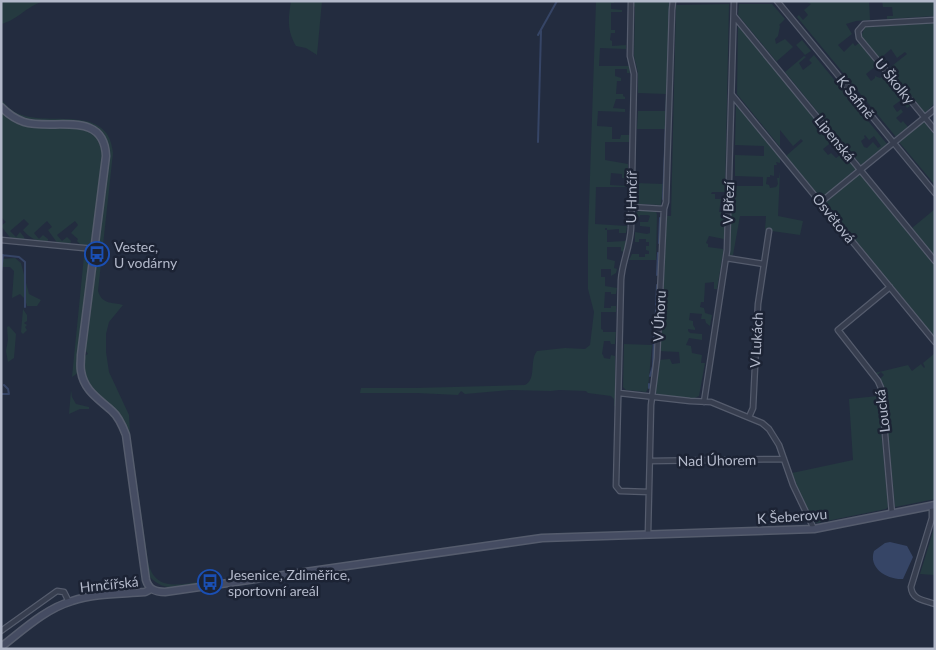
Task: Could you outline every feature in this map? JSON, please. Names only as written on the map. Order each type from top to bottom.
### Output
[{"type":"street","name":"U Hrnčíř","points":[[631,1],[630,56],[634,74],[630,243],[621,280],[616,486],[620,491],[649,492]]},
{"type":"street","name":"V Úhoru","points":[[648,534],[652,397],[666,202],[673,1]]},
{"type":"street","name":"V Březí","points":[[704,402],[726,258],[734,1]]},
{"type":"street","name":"K Safině","points":[[777,1],[935,193]]},
{"type":"street","name":"Lipenská","points":[[734,16],[935,261]]},
{"type":"street","name":"U Školky","points":[[935,20],[864,24],[858,31],[859,38],[935,130]]},
{"type":"street","name":"Osvětová","points":[[732,95],[935,342]]},
{"type":"street","points":[[1,107],[14,118],[24,122],[88,127],[101,136],[105,144],[106,156],[80,371],[84,383],[90,392],[113,412],[126,435],[146,580],[151,589]]},
{"type":"street","points":[[821,202],[935,109]]},
{"type":"street","points":[[631,207],[664,209]]},
{"type":"street","name":"V Lukách","points":[[749,417],[753,408],[758,304],[769,230]]},
{"type":"street","points":[[1,240],[94,249]]},
{"type":"street","points":[[726,258],[764,264]]},
{"type":"street","name":"Loucká","points":[[890,287],[838,330],[878,381],[881,388],[892,514]]},
{"type":"street","points":[[619,393],[718,404],[762,423],[775,437],[793,485],[814,529]]},
{"type":"street","name":"Nad Úhorem","points":[[650,461],[784,459]]},
{"type":"street","points":[[933,505],[932,518],[911,587],[914,597],[935,604]]},
{"type":"street","name":"K Šeberovu","points":[[151,589],[165,592],[542,538],[814,529],[933,505]]},
{"type":"street","name":"Hrnčířská","points":[[1,647],[41,617],[69,602],[87,597],[145,592],[151,589]]},
{"type":"street","name":"Hrnčířská","points":[[1,631],[57,591],[64,592],[69,602]]},
{"type":"green space","points":[[1,1],[44,1],[12,20],[1,24]]},
{"type":"green space","points":[[291,1],[322,1],[317,55],[306,48],[296,46],[293,40],[289,25]]},
{"type":"green space","points":[[596,1],[614,1],[614,3],[611,3],[611,9],[622,10],[622,12],[611,12],[611,30],[615,30],[615,33],[611,33],[610,40],[612,41],[612,46],[626,45],[626,49],[600,48],[599,66],[629,66],[630,73],[627,73],[627,69],[615,69],[615,76],[621,78],[621,81],[617,81],[616,94],[623,94],[625,99],[616,99],[613,108],[625,109],[625,112],[598,111],[597,126],[612,127],[612,139],[620,139],[621,135],[629,135],[629,142],[605,142],[605,160],[628,164],[628,178],[622,178],[622,174],[611,173],[610,185],[627,187],[596,187],[595,224],[627,226],[626,233],[619,233],[619,229],[607,230],[607,242],[626,241],[624,252],[621,251],[621,247],[607,247],[607,259],[615,261],[614,268],[617,269],[616,273],[611,276],[611,269],[601,269],[601,277],[605,277],[605,286],[617,288],[616,294],[605,292],[604,308],[616,306],[616,312],[601,312],[601,329],[603,332],[616,332],[615,344],[611,344],[610,341],[604,341],[602,354],[604,358],[610,359],[611,355],[615,356],[616,406],[614,406],[614,399],[611,396],[588,393],[586,391],[511,390],[465,394],[461,391],[458,395],[360,393],[361,388],[525,385],[531,379],[533,360],[537,351],[565,348],[585,349],[590,345],[594,312],[588,289],[588,235]]},
{"type":"green space","points":[[633,1],[670,1],[666,129],[637,129],[638,111],[665,111],[666,94],[638,93],[638,73],[634,56],[635,7],[633,6]]},
{"type":"green space","points":[[805,1],[869,1],[870,20],[846,24],[852,34],[838,45],[844,52],[853,43],[855,46],[859,43],[877,65],[866,74],[871,81],[875,76],[880,78],[885,74],[910,106],[907,108],[901,100],[893,106],[897,112],[901,109],[903,112],[896,118],[901,123],[903,121],[908,127],[896,137],[797,17],[799,15],[803,20],[808,15],[804,10],[811,4]]},
{"type":"green space","points":[[882,1],[935,1],[935,16],[887,19],[887,16],[893,16],[892,7],[883,7]]},
{"type":"green space","points":[[729,4],[725,192],[712,192],[711,194],[715,194],[715,199],[721,199],[719,212],[724,212],[724,239],[709,236],[706,243],[708,247],[723,249],[723,253],[717,289],[714,289],[714,282],[705,283],[704,302],[701,302],[700,307],[704,308],[705,313],[712,315],[710,326],[706,323],[705,319],[701,319],[702,314],[690,313],[689,320],[693,321],[695,330],[688,329],[688,331],[690,333],[702,334],[702,340],[689,338],[686,345],[691,346],[692,353],[702,355],[701,363],[705,363],[699,396],[692,399],[658,395],[654,391],[658,360],[670,359],[672,364],[680,363],[679,352],[658,351],[659,339],[662,338],[662,324],[660,324],[661,306],[663,306],[663,303],[660,303],[663,291],[666,234],[663,233],[667,210],[667,216],[671,216],[676,5]]},
{"type":"green space","points":[[739,4],[772,4],[785,19],[779,25],[778,36],[775,39],[776,44],[785,39],[793,47],[777,62],[738,15]]},
{"type":"green space","points":[[935,23],[935,103],[925,113],[888,69],[907,54],[905,52],[897,58],[891,49],[882,57],[890,64],[886,67],[861,36],[865,27]]},
{"type":"green space","points":[[738,25],[833,141],[823,149],[828,155],[831,153],[836,158],[843,153],[856,169],[821,198],[786,156],[803,141],[801,139],[793,146],[780,130],[780,147],[737,94]]},
{"type":"green space","points":[[802,40],[811,51],[805,55],[796,45]]},
{"type":"green space","points":[[814,55],[887,144],[861,165],[785,72],[804,56],[806,57],[799,63],[803,70],[812,63],[809,60]],"holes":[[[864,136],[869,140],[874,136],[881,146],[878,148],[873,142],[867,148],[864,147],[861,141],[865,138]]]},
{"type":"green space","points":[[1,99],[11,110],[19,114],[46,119],[90,122],[101,128],[109,138],[113,153],[98,291],[105,301],[123,305],[109,322],[106,334],[106,352],[109,372],[129,415],[148,562],[151,572],[163,582],[178,584],[205,581],[205,584],[182,588],[168,587],[155,582],[149,576],[126,428],[92,390],[84,375],[84,356],[88,354],[85,350],[95,263],[98,260],[100,240],[98,239],[108,159],[108,148],[104,136],[97,128],[87,123],[37,122],[22,119],[6,109],[1,103]]},
{"type":"green space","points":[[736,104],[780,157],[780,163],[776,162],[777,165],[774,165],[774,176],[770,175],[770,177],[767,177],[766,184],[770,188],[776,187],[780,171],[778,216],[803,221],[800,235],[765,230],[766,216],[740,216],[733,255],[730,255],[728,254],[730,196],[734,196],[735,186],[763,186],[763,177],[735,176],[735,155],[764,156],[764,146],[735,145]]},
{"type":"green space","points":[[1,110],[12,120],[75,127],[89,132],[97,138],[102,151],[102,165],[91,242],[87,246],[82,246],[71,233],[78,225],[75,221],[57,235],[62,241],[67,237],[71,241],[70,245],[58,244],[48,230],[52,227],[47,221],[34,233],[39,239],[43,235],[48,239],[48,243],[34,239],[25,233],[23,230],[29,224],[24,219],[10,231],[16,237],[20,232],[25,241],[12,240],[1,226],[6,222],[1,217]]},
{"type":"green space","points":[[924,122],[935,135],[935,185],[899,142]]},
{"type":"green space","points":[[860,174],[935,265],[935,337],[825,203]]},
{"type":"green space","points":[[636,183],[663,184],[661,205],[636,204],[634,199]]},
{"type":"green space","points":[[935,209],[935,256],[912,228]]},
{"type":"green space","points":[[639,211],[656,211],[656,260],[629,260],[632,254],[639,254],[639,257],[645,257],[645,254],[649,254],[646,246],[649,246],[649,242],[646,242],[646,239],[639,239],[639,242],[635,242],[635,232],[650,233],[650,227],[640,226],[640,222],[648,222],[650,216],[640,215],[639,218],[635,218],[636,213]]},
{"type":"green space","points":[[86,255],[90,259],[78,373],[72,377],[84,256]]},
{"type":"green space","points":[[15,258],[21,263],[29,294],[41,300],[37,306],[27,306],[25,299],[20,294],[12,298],[14,271],[10,267],[1,267],[1,259]]},
{"type":"green space","points":[[23,309],[27,315],[27,321],[24,323],[27,325],[25,327],[27,330],[23,334],[21,332]]},
{"type":"green space","points":[[9,326],[16,334],[14,358],[8,362],[6,351],[8,340],[7,327]]},
{"type":"green space","points":[[624,344],[652,345],[646,392],[626,390],[623,387]]},
{"type":"green space","points":[[935,353],[935,499],[895,507],[884,388],[880,379],[884,375],[881,372],[877,375],[875,373],[908,365],[912,371],[921,364],[924,368],[923,363]]},
{"type":"green space","points":[[71,390],[76,404],[89,407],[89,409],[80,409],[69,414]]},
{"type":"green space","points":[[878,396],[888,507],[886,509],[817,523],[814,522],[792,473],[853,460],[849,399]]},
{"type":"green space","points":[[935,525],[935,575],[920,574]]},
{"type":"water","points":[[890,542],[907,546],[913,557],[903,579],[885,575],[876,568],[874,563],[874,551],[885,543]]},
{"type":"waterway","points":[[538,35],[557,1]]},
{"type":"waterway","points":[[668,77],[670,1]]},
{"type":"waterway","points":[[538,142],[541,31]]},
{"type":"waterway","points":[[663,199],[667,99]]},
{"type":"waterway","points":[[659,243],[660,218]]},
{"type":"waterway","points":[[657,275],[658,253]]},
{"type":"waterway","points":[[1,255],[19,257],[25,262],[25,307]]},
{"type":"waterway","points":[[1,272],[3,255]]},
{"type":"waterway","points":[[655,331],[657,285]]},
{"type":"waterway","points":[[650,376],[653,366],[654,336]]},
{"type":"waterway","points":[[1,394],[9,394],[8,389],[4,385]]},
{"type":"place","name":"Vestec, U vodárny","points":[[97,254]]},
{"type":"place","name":"Jesenice, Zdiměřice, sportovní areál","points":[[210,582]]}]
